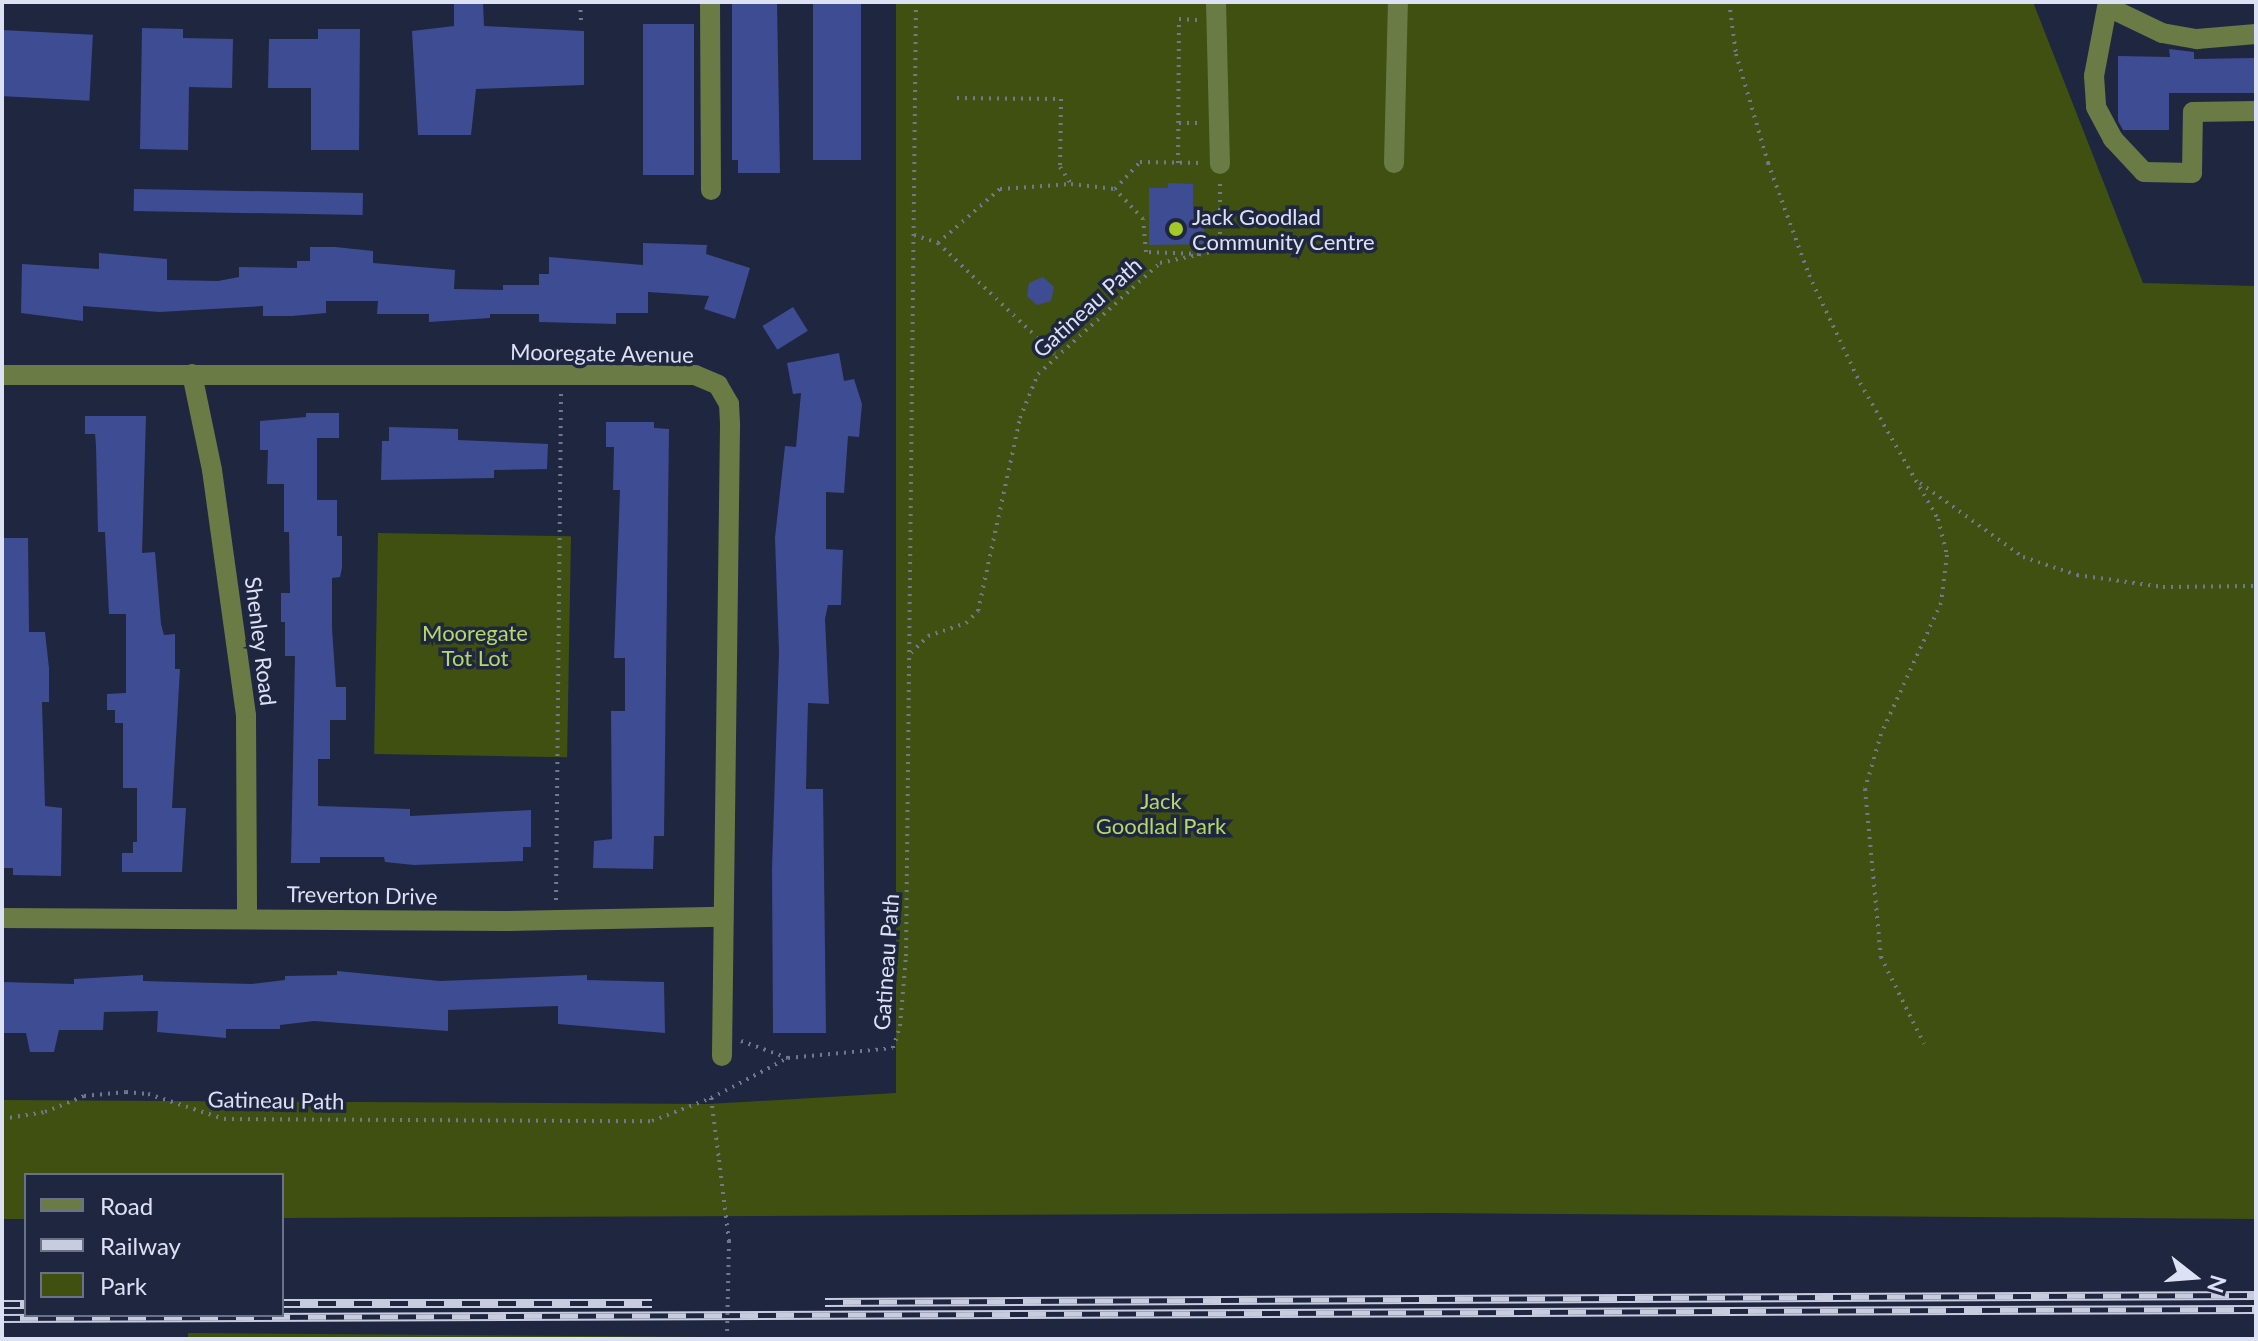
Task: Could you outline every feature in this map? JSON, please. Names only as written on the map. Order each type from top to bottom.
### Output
[{"type":"street","points":[[710,2],[711,190]]},
{"type":"street","points":[[1216,2],[1220,164]]},
{"type":"street","points":[[1394,163],[1398,2]]},
{"type":"street","points":[[2256,34],[2197,39],[2162,33],[2108,4],[2094,76],[2096,107],[2113,139],[2144,172],[2192,173],[2193,112],[2256,111]]},
{"type":"street","name":"Shenley Road","points":[[192,374],[212,470],[246,716],[247,918]]},
{"type":"street","name":"Mooregate Avenue","points":[[2,375],[695,375],[718,385],[729,404],[721,1045]]},
{"type":"street","name":"Treverton Drive","points":[[2,918],[556,921],[722,917]]},
{"type":"path","points":[[580,2],[581,22]]},
{"type":"path","points":[[909,654],[916,2]]},
{"type":"path","points":[[1729,2],[1736,54],[1768,163],[1809,275],[1880,421],[1938,519],[1947,578],[1941,603],[1881,734],[1865,789],[1881,957],[1924,1044]]},
{"type":"path","points":[[1178,163],[1179,19],[1198,20]]},
{"type":"path","points":[[957,98],[1061,99],[1060,167],[1071,184]]},
{"type":"path","points":[[1179,123],[1197,123]]},
{"type":"path","points":[[938,243],[997,191],[1071,184],[1115,189],[1143,219],[1146,252],[1199,254],[1222,248],[1220,164],[1139,163],[1115,189]]},
{"type":"path","points":[[914,235],[938,243],[1054,354]]},
{"type":"path","name":"Gatineau Path","points":[[2,1119],[45,1112],[84,1096],[126,1092],[148,1094],[224,1119],[652,1121],[711,1098],[788,1058],[884,1052],[898,1038],[906,968],[909,654],[928,636],[966,623],[978,611],[1020,418],[1034,381],[1054,354],[1160,263],[1199,254]]},
{"type":"path","points":[[556,921],[562,375]]},
{"type":"path","points":[[1918,482],[2023,557],[2077,575],[2163,587],[2256,586]]},
{"type":"path","points":[[721,1045],[788,1058]]},
{"type":"path","points":[[711,1098],[729,1241],[727,1339]]},
{"type":"green space","name":"Jack Goodlad Park","points":[[896,2],[2033,2],[2143,283],[2256,286],[2256,1219],[1435,1213],[284,1218],[284,1173],[24,1173],[24,1219],[2,1219],[2,1100],[709,1104],[896,1093]]},
{"type":"green space","name":"Mooregate Tot Lot","points":[[378,533],[571,536],[567,757],[374,754]]},
{"type":"green space","points":[[188,1333],[706,1337],[706,1339],[188,1339]]},
{"type":"building","points":[[454,2],[483,2],[484,26],[584,31],[584,85],[476,89],[471,135],[418,135],[412,31],[454,26]]},
{"type":"building","points":[[732,2],[777,2],[780,173],[738,173],[738,160],[732,160]]},
{"type":"building","points":[[813,2],[861,2],[861,160],[813,160]]},
{"type":"building","points":[[643,24],[694,24],[694,175],[643,175]]},
{"type":"building","points":[[142,28],[183,29],[183,38],[233,39],[232,88],[189,87],[188,150],[140,149]]},
{"type":"building","points":[[318,29],[360,29],[359,150],[311,150],[311,88],[268,88],[269,39],[318,39]]},
{"type":"building","points":[[2,30],[93,35],[89,101],[2,96]]},
{"type":"building","points":[[2169,49],[2194,52],[2194,59],[2256,58],[2256,93],[2169,93],[2169,130],[2123,130],[2118,121],[2118,56],[2170,57]]},
{"type":"building","name":"Jack Goodlad Community Centre","points":[[1168,183],[1193,184],[1193,214],[1204,214],[1204,244],[1149,245],[1149,188],[1168,188]]},
{"type":"building","points":[[134,189],[363,193],[363,215],[134,211]]},
{"type":"building","points":[[643,243],[707,245],[706,254],[750,268],[735,319],[704,309],[709,296],[648,292],[648,313],[616,313],[616,324],[539,322],[539,314],[490,314],[490,318],[429,322],[429,314],[377,314],[378,301],[326,301],[326,313],[292,316],[263,316],[263,306],[159,312],[83,306],[83,321],[21,313],[22,264],[99,269],[99,253],[167,259],[167,280],[218,281],[239,277],[239,267],[297,268],[297,261],[310,261],[310,247],[335,247],[373,251],[373,263],[455,270],[454,289],[503,290],[503,285],[539,285],[539,274],[549,274],[549,257],[643,265]]},
{"type":"building","points":[[1043,277],[1054,287],[1051,301],[1037,305],[1027,296],[1029,283]]},
{"type":"building","points":[[793,307],[808,331],[777,350],[762,326]]},
{"type":"building","points":[[839,353],[844,381],[854,379],[862,404],[859,437],[848,436],[844,493],[826,492],[826,549],[843,550],[841,605],[828,605],[825,619],[829,704],[808,703],[806,789],[823,789],[826,1033],[773,1033],[772,869],[779,652],[775,538],[785,446],[796,447],[801,393],[793,394],[787,363]]},
{"type":"building","points":[[306,413],[339,413],[339,438],[317,438],[317,500],[337,500],[337,536],[342,536],[340,577],[332,578],[332,628],[336,687],[346,687],[346,720],[330,720],[330,759],[318,759],[318,806],[410,809],[410,816],[531,810],[531,847],[523,847],[523,861],[414,865],[385,862],[384,857],[320,857],[320,863],[291,863],[295,656],[285,656],[285,622],[281,622],[281,593],[290,593],[289,532],[284,532],[284,484],[267,484],[268,450],[260,450],[260,421],[306,417]]},
{"type":"building","points":[[85,416],[146,416],[142,553],[155,552],[161,624],[164,635],[175,634],[175,669],[180,669],[172,808],[186,808],[182,872],[122,872],[122,853],[133,853],[133,842],[137,842],[137,788],[123,788],[123,723],[115,723],[115,710],[107,710],[107,694],[126,693],[126,614],[109,614],[105,532],[98,532],[95,434],[85,434]]},
{"type":"building","points":[[606,422],[654,422],[654,428],[669,429],[664,836],[654,836],[653,869],[593,868],[594,841],[612,839],[611,711],[625,711],[625,658],[614,658],[620,490],[613,490],[614,447],[606,447]]},
{"type":"building","points":[[389,427],[458,429],[458,440],[548,444],[547,469],[494,470],[494,478],[381,480],[382,441],[389,441]]},
{"type":"building","points":[[2,538],[28,538],[29,632],[45,632],[49,702],[42,702],[45,806],[62,808],[61,876],[13,875],[13,868],[2,868]]},
{"type":"building","points":[[337,971],[440,981],[587,975],[587,980],[664,982],[665,1033],[558,1024],[558,1006],[448,1010],[448,1031],[314,1021],[280,1025],[280,1029],[226,1029],[226,1038],[157,1032],[158,1011],[104,1012],[103,1030],[59,1030],[54,1052],[30,1052],[26,1033],[2,1033],[2,982],[74,984],[74,979],[143,975],[143,981],[251,984],[285,980],[285,976],[337,975]]},
{"type":"railway","points":[[825,1302],[2256,1295]]},
{"type":"railway","points":[[284,1303],[652,1303]]},
{"type":"railway","points":[[2,1304],[24,1304]]},
{"type":"railway","points":[[284,1317],[2256,1309]]},
{"type":"railway","points":[[2,1318],[252,1317]]},
{"type":"place","name":"Jack Goodlad Community Centre","points":[[1176,229]]}]
